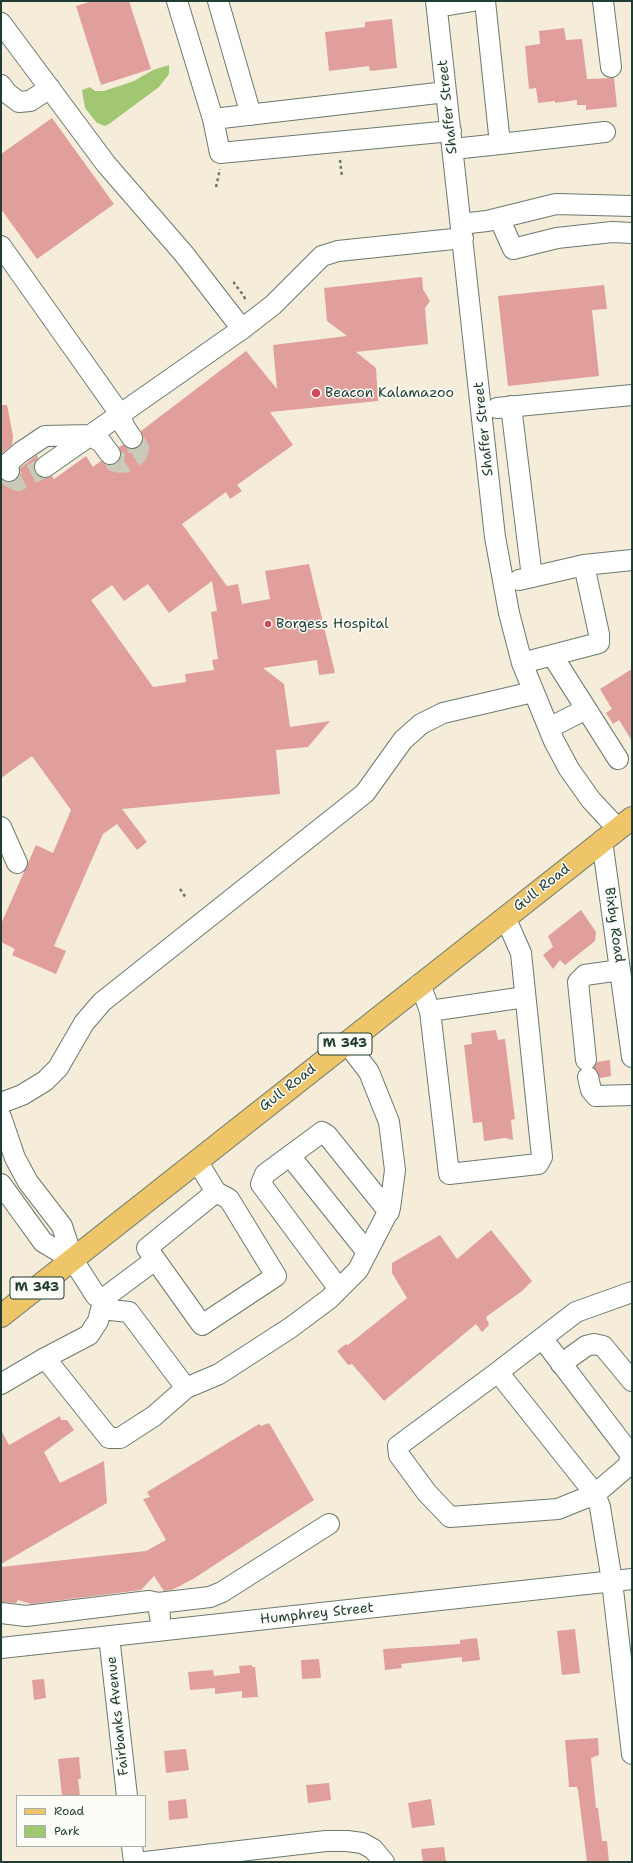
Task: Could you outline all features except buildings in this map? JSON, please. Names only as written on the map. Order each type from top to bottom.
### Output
[{"type":"main road","name":"Gull Road","points":[[1,1316],[617,829]]},
{"type":"street","points":[[177,1],[213,119],[220,153],[452,140],[500,144],[605,132]]},
{"type":"street","points":[[218,1],[250,115]]},
{"type":"street","points":[[436,4],[473,1]]},
{"type":"street","points":[[485,1],[500,144]]},
{"type":"street","points":[[604,1],[612,67]]},
{"type":"street","name":"Shaffer Street","points":[[436,4],[495,536],[504,583],[522,663],[549,728],[569,769],[591,800],[617,829]]},
{"type":"street","points":[[1,23],[106,164],[184,254],[242,329]]},
{"type":"street","points":[[1,85],[7,93],[19,102],[30,101],[50,88]]},
{"type":"street","points":[[213,119],[446,92]]},
{"type":"street","points":[[45,467],[274,305],[322,256],[338,251],[462,231],[499,218],[556,204],[632,206]]},
{"type":"street","points":[[499,218],[514,249],[557,238],[612,232],[632,233]]},
{"type":"street","points":[[1,246],[120,414],[124,426],[132,438]]},
{"type":"street","points":[[482,410],[632,395]]},
{"type":"street","points":[[511,406],[532,577]]},
{"type":"street","points":[[9,472],[7,464],[21,452],[45,436],[89,435],[101,442],[110,454]]},
{"type":"street","points":[[491,497],[521,494]]},
{"type":"street","points":[[504,583],[584,565],[632,560]]},
{"type":"street","points":[[522,663],[599,643],[599,634],[584,565]]},
{"type":"street","points":[[552,655],[618,759]]},
{"type":"street","points":[[1,1103],[22,1094],[45,1081],[58,1068],[84,1023],[102,1002],[365,793],[403,740],[421,724],[443,713],[533,692]]},
{"type":"street","points":[[549,728],[586,709]]},
{"type":"street","points":[[1,827],[17,863]]},
{"type":"street","name":"Bixby Road","points":[[617,829],[620,970],[632,1058]]},
{"type":"street","points":[[420,984],[430,1010],[449,1174],[538,1164],[542,1157],[521,953],[506,917]]},
{"type":"street","points":[[620,970],[585,975],[578,982],[587,1068],[591,1090],[596,1096],[632,1095]]},
{"type":"street","points":[[430,1010],[525,997]]},
{"type":"street","points":[[45,1358],[109,1438],[120,1438],[154,1416],[186,1388],[218,1374],[290,1328],[329,1299],[358,1270],[389,1212],[395,1170],[389,1122],[369,1072],[346,1042]]},
{"type":"street","points":[[1,1117],[15,1158],[28,1182],[62,1226],[73,1260],[96,1296],[102,1304],[129,1312],[186,1388]]},
{"type":"street","points":[[339,1289],[261,1184],[265,1174],[322,1132],[327,1135],[389,1212]]},
{"type":"street","points":[[290,1156],[367,1252]]},
{"type":"street","points":[[197,1161],[216,1192],[229,1199],[276,1276],[202,1325],[147,1248],[216,1192]]},
{"type":"street","points":[[1,1184],[43,1242],[73,1260]]},
{"type":"street","points":[[1,1384],[88,1335],[98,1321],[102,1304],[155,1260]]},
{"type":"street","points":[[542,1338],[631,1455],[628,1466],[595,1494],[558,1509],[450,1516],[427,1493],[399,1456],[398,1446],[576,1312],[632,1292]]},
{"type":"street","points":[[561,1364],[586,1346],[594,1344],[603,1346],[632,1381]]},
{"type":"street","points":[[498,1372],[595,1494],[600,1507],[612,1581],[632,1754]]},
{"type":"street","points":[[1,1613],[26,1616],[149,1601],[158,1604],[210,1596],[222,1592],[329,1524]]},
{"type":"street","name":"Humphrey Street","points":[[1,1648],[632,1579]]},
{"type":"street","points":[[158,1604],[162,1631]]},
{"type":"street","name":"Fairbanks Avenue","points":[[109,1636],[127,1795]]},
{"type":"street","points":[[145,1862],[326,1841],[362,1843],[378,1855]]},
{"type":"street","points":[[132,1847],[134,1862]]},
{"type":"path","points":[[340,160],[342,177]]},
{"type":"path","points":[[216,187],[220,168]]},
{"type":"path","points":[[236,282],[234,283],[244,296],[246,302]]},
{"type":"path","points":[[180,890],[186,898]]},
{"type":"green space","points":[[169,65],[169,74],[159,87],[109,124],[105,126],[97,123],[85,108],[82,90],[90,87],[95,91],[104,91],[134,81],[153,70]]},
{"type":"tunnel","points":[[110,454],[115,462],[124,463],[137,455],[139,448],[132,438]]},
{"type":"tunnel","points":[[9,471],[10,477],[18,481],[45,467]]},
{"type":"place","name":"Beacon Kalamazoo","points":[[316,393]]},
{"type":"place","name":"Borgess Hospital","points":[[268,624]]}]
